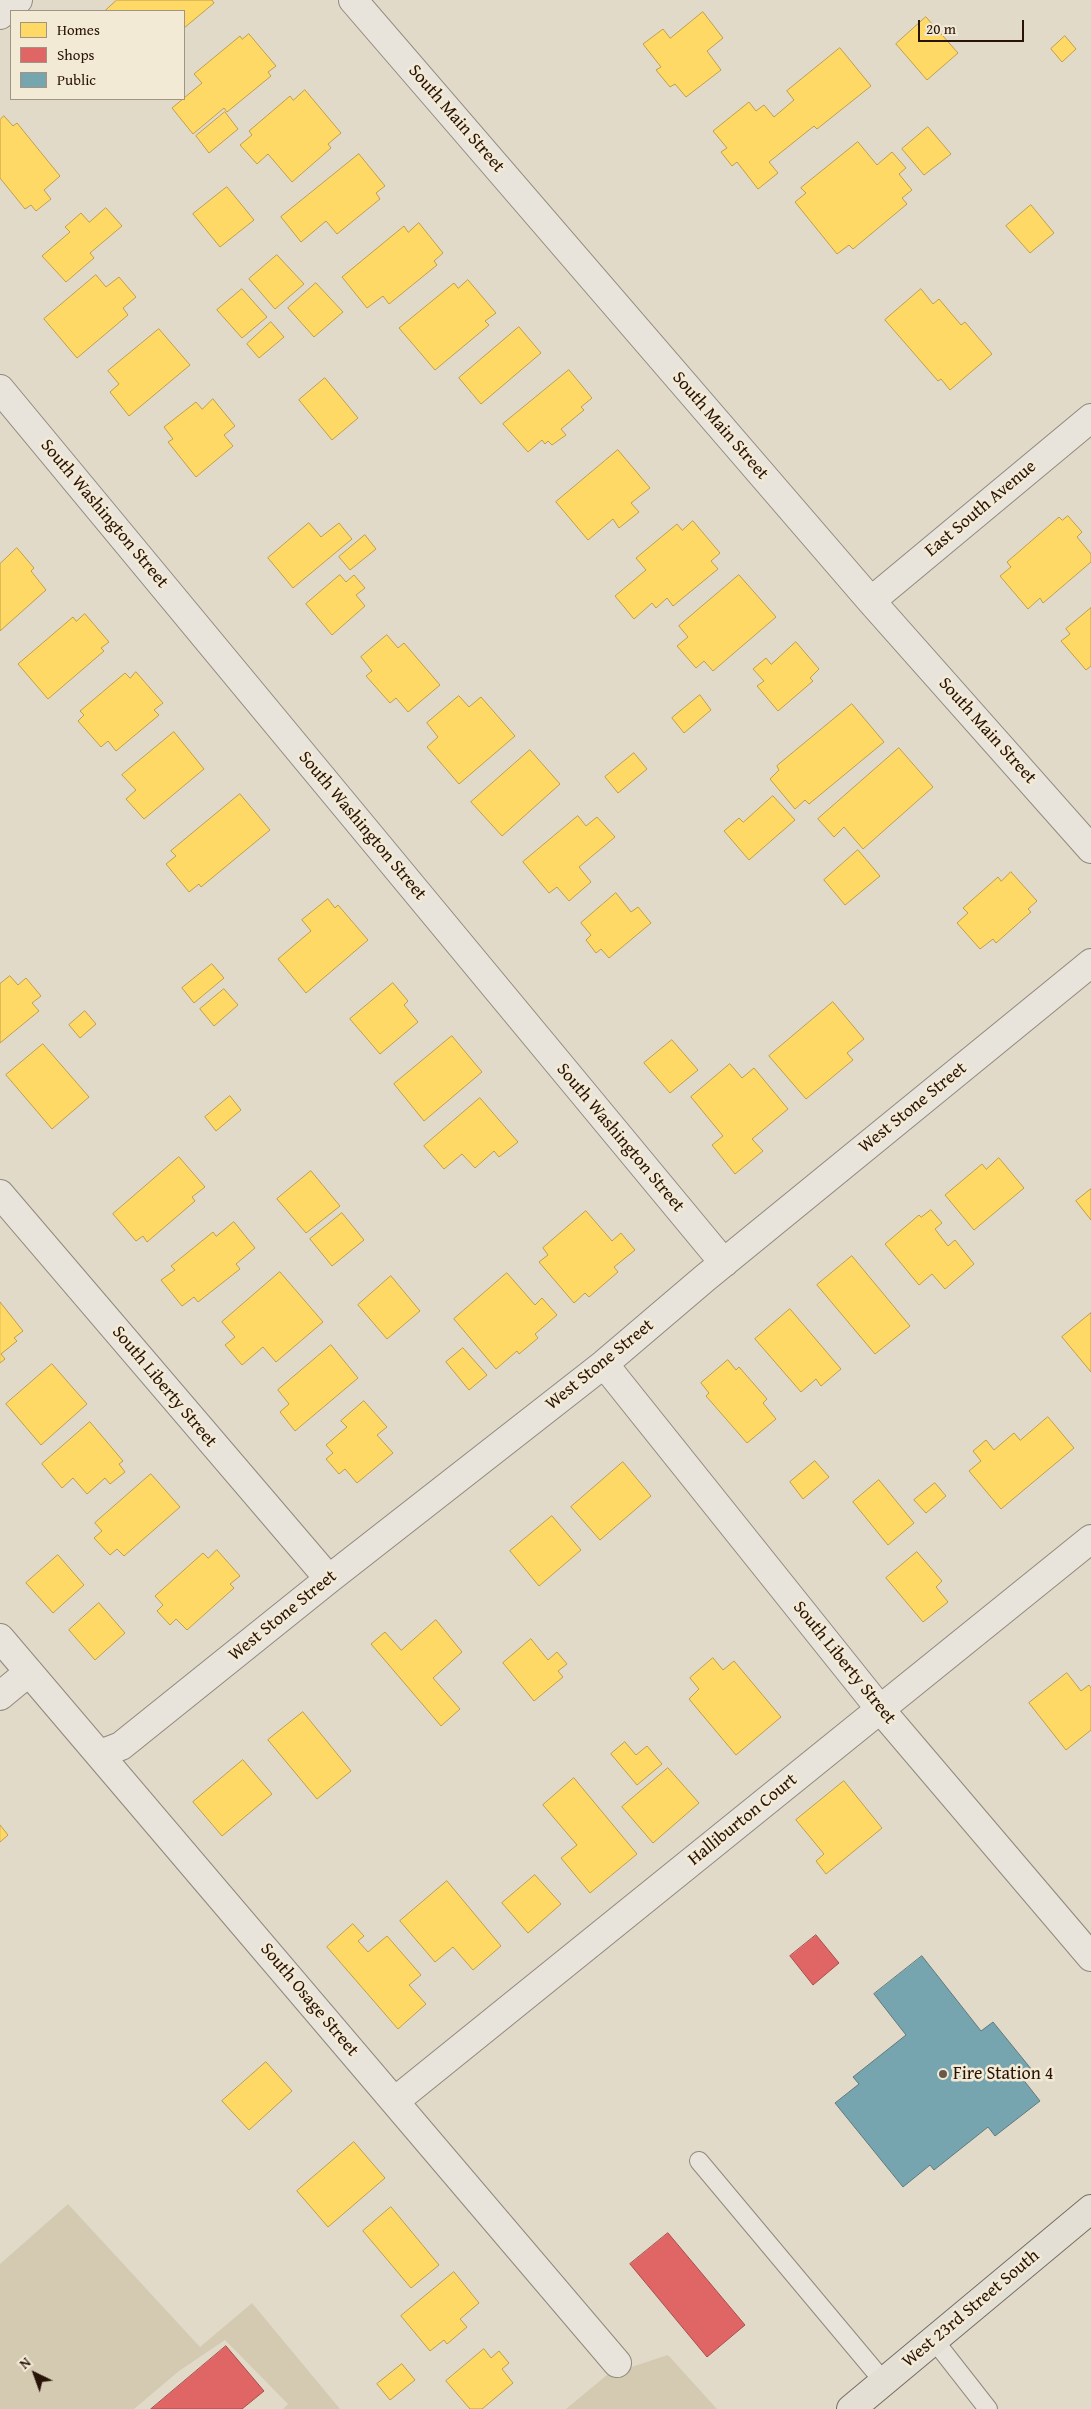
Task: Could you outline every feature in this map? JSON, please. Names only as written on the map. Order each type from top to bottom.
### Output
[{"type":"main road","name":"West 23rd Street South","points":[[852,2409],[1091,2209]]},
{"type":"street","points":[[0,15],[18,0]]},
{"type":"street","name":"South Main Street","points":[[353,0],[871,601],[1091,849]]},
{"type":"street","name":"South Washington Street","points":[[0,389],[724,1263]]},
{"type":"street","name":"East South Avenue","points":[[871,601],[1091,418]]},
{"type":"street","name":"West Stone Street","points":[[100,1754],[121,1746],[604,1364],[724,1263],[1091,963]]},
{"type":"street","name":"South Liberty Street","points":[[0,1194],[329,1580]]},
{"type":"street","name":"South Liberty Street","points":[[604,1364],[880,1709],[1091,1957]]},
{"type":"street","name":"Halliburton Court","points":[[395,2102],[1091,1539]]},
{"type":"street","name":"South Osage Street","points":[[0,1638],[617,2363]]},
{"type":"street","points":[[0,1696],[29,1672]]},
{"type":"lane","points":[[699,2161],[884,2382]]},
{"type":"lane","points":[[934,2340],[988,2409]]},
{"type":"shaded area","points":[[68,2204],[200,2347],[252,2303],[340,2409],[283,2409],[288,2404],[225,2340],[179,2371],[134,2409],[0,2409],[0,2264]]},
{"type":"shaded area","points":[[668,2355],[717,2409],[566,2409],[607,2375]]},
{"type":"building: Homes","points":[[117,0],[212,0],[214,3],[185,27],[185,10],[106,10]]},
{"type":"building: Homes","points":[[703,12],[723,38],[707,51],[721,70],[686,97],[675,84],[670,87],[656,70],[661,67],[643,44],[663,29],[670,38]]},
{"type":"building: Homes","points":[[926,17],[958,53],[927,80],[896,44]]},
{"type":"building: Homes","points":[[249,34],[276,66],[268,72],[271,76],[227,112],[224,108],[193,134],[172,108],[182,100],[185,100],[185,97],[202,83],[194,74],[240,36],[242,39]]},
{"type":"building: Homes","points":[[1065,36],[1076,49],[1062,62],[1051,49]]},
{"type":"building: Homes","points":[[840,48],[871,86],[817,129],[814,126],[769,162],[778,173],[758,189],[737,162],[732,166],[721,152],[727,148],[713,131],[749,102],[756,111],[764,105],[774,117],[794,100],[787,91]]},
{"type":"building: Homes","points":[[305,90],[341,133],[328,144],[331,148],[292,182],[268,154],[257,164],[240,145],[252,135],[249,131],[290,96],[293,100]]},
{"type":"building: Homes","points":[[225,112],[238,129],[209,153],[196,136]]},
{"type":"building: Homes","points":[[4,116],[13,126],[17,123],[60,176],[44,190],[51,199],[36,211],[31,205],[25,209],[0,178],[0,120]]},
{"type":"building: Homes","points":[[928,127],[951,154],[924,175],[902,149]]},
{"type":"building: Homes","points":[[858,142],[877,165],[892,152],[906,168],[899,174],[912,190],[902,198],[907,204],[853,249],[849,245],[837,254],[795,202],[806,193],[801,188]]},
{"type":"building: Homes","points":[[359,154],[385,186],[376,193],[380,199],[337,234],[326,221],[301,242],[281,217]]},
{"type":"building: Homes","points":[[227,187],[254,220],[220,247],[193,214]]},
{"type":"building: Homes","points":[[1031,205],[1054,233],[1030,253],[1006,226]]},
{"type":"building: Homes","points":[[106,208],[122,226],[90,253],[94,258],[66,282],[42,256],[70,232],[65,227],[81,213],[89,222]]},
{"type":"building: Homes","points":[[419,223],[443,253],[434,261],[437,265],[389,304],[383,296],[367,308],[342,277],[404,226],[408,232]]},
{"type":"building: Homes","points":[[277,255],[304,284],[275,309],[249,279]]},
{"type":"building: Homes","points":[[96,275],[106,287],[119,277],[136,297],[123,308],[128,315],[77,358],[44,319]]},
{"type":"building: Homes","points":[[468,280],[496,313],[485,321],[489,325],[435,370],[399,328],[454,283],[458,288]]},
{"type":"building: Homes","points":[[316,283],[343,312],[314,337],[288,308]]},
{"type":"building: Homes","points":[[242,289],[267,317],[242,338],[217,310]]},
{"type":"building: Homes","points":[[921,289],[933,304],[939,299],[961,325],[965,322],[992,354],[950,390],[941,379],[938,381],[885,320]]},
{"type":"building: Homes","points":[[271,322],[284,337],[259,358],[247,344]]},
{"type":"building: Homes","points":[[519,327],[541,353],[481,404],[459,378]]},
{"type":"building: Homes","points":[[159,329],[190,365],[129,416],[110,392],[119,384],[108,371]]},
{"type":"building: Homes","points":[[569,370],[592,398],[581,407],[584,410],[561,429],[566,435],[552,445],[548,441],[545,444],[542,440],[528,452],[503,424]]},
{"type":"building: Homes","points":[[325,378],[358,418],[332,440],[299,400]]},
{"type":"building: Homes","points":[[213,399],[235,426],[224,435],[233,446],[196,477],[168,442],[173,439],[164,427],[196,402],[202,409]]},
{"type":"building: Homes","points":[[618,450],[650,488],[631,503],[639,512],[619,528],[613,519],[588,540],[556,502]]},
{"type":"building: Homes","points":[[1068,516],[1082,532],[1077,537],[1091,554],[1091,562],[1043,603],[1040,598],[1028,609],[1000,576],[1011,567],[1007,562],[1059,517],[1062,520]]},
{"type":"building: Homes","points":[[693,521],[720,553],[711,561],[718,569],[673,606],[667,598],[656,608],[652,603],[634,619],[615,596],[646,570],[636,558],[677,524],[682,530]]},
{"type":"building: Homes","points":[[309,523],[321,537],[339,523],[352,539],[293,588],[268,558]]},
{"type":"building: Homes","points":[[365,535],[376,549],[350,570],[339,557]]},
{"type":"building: Homes","points":[[17,548],[34,568],[31,571],[46,590],[0,631],[0,564]]},
{"type":"building: Homes","points":[[340,575],[346,582],[354,575],[365,588],[356,595],[365,606],[332,635],[306,604]]},
{"type":"building: Homes","points":[[739,575],[776,617],[713,671],[704,661],[696,668],[677,646],[688,637],[679,626]]},
{"type":"building: Homes","points":[[1091,608],[1091,666],[1086,670],[1061,641],[1070,634],[1066,629]]},
{"type":"building: Homes","points":[[85,614],[109,642],[101,648],[104,651],[48,699],[18,664],[73,617],[76,621]]},
{"type":"building: Homes","points":[[387,635],[398,648],[404,643],[440,685],[408,712],[396,698],[390,703],[366,676],[372,671],[361,657]]},
{"type":"building: Homes","points":[[796,642],[819,669],[810,678],[813,681],[778,711],[757,686],[764,681],[753,669],[766,658],[771,664]]},
{"type":"building: Homes","points":[[136,672],[163,703],[154,710],[159,715],[116,751],[108,741],[101,747],[78,721],[84,715],[80,711],[125,673],[130,678]]},
{"type":"building: Homes","points":[[700,695],[711,710],[684,733],[672,718]]},
{"type":"building: Homes","points":[[459,696],[469,707],[481,697],[515,736],[459,784],[427,747],[438,737],[427,723]]},
{"type":"building: Homes","points":[[852,704],[884,742],[809,804],[805,800],[795,809],[770,779],[779,770],[777,766]]},
{"type":"building: Homes","points":[[174,732],[204,769],[144,819],[126,799],[136,790],[122,775]]},
{"type":"building: Homes","points":[[899,748],[933,787],[863,849],[844,827],[834,837],[818,819]]},
{"type":"building: Homes","points":[[530,750],[560,784],[502,836],[471,802]]},
{"type":"building: Homes","points":[[634,753],[647,769],[618,793],[605,777]]},
{"type":"building: Homes","points":[[240,794],[270,830],[201,887],[199,884],[189,892],[166,864],[176,856],[171,851]]},
{"type":"building: Homes","points":[[773,796],[795,820],[749,860],[724,831],[739,818],[743,822]]},
{"type":"building: Homes","points":[[578,816],[586,826],[597,817],[615,837],[579,867],[591,882],[569,901],[557,887],[549,893],[523,862]]},
{"type":"building: Homes","points":[[858,850],[880,876],[845,905],[824,880]]},
{"type":"building: Homes","points":[[1011,872],[1037,901],[1028,909],[1031,912],[996,943],[993,939],[980,949],[957,923],[968,913],[963,908],[998,877],[1001,881]]},
{"type":"building: Homes","points":[[616,893],[631,912],[638,907],[651,923],[609,958],[601,949],[596,953],[586,940],[591,935],[581,923]]},
{"type":"building: Homes","points":[[328,899],[335,908],[338,905],[368,940],[306,993],[278,959],[311,931],[302,920]]},
{"type":"building: Homes","points":[[212,964],[224,978],[194,1003],[182,988]]},
{"type":"building: Homes","points":[[10,976],[18,985],[26,978],[41,996],[32,1003],[39,1011],[0,1043],[0,984]]},
{"type":"building: Homes","points":[[393,983],[408,1001],[404,1005],[418,1022],[380,1054],[350,1019]]},
{"type":"building: Homes","points":[[224,989],[238,1005],[214,1026],[200,1009]]},
{"type":"building: Homes","points":[[833,1002],[864,1039],[847,1053],[853,1060],[806,1099],[769,1056]]},
{"type":"building: Homes","points":[[85,1011],[96,1024],[80,1038],[69,1025]]},
{"type":"building: Homes","points":[[452,1036],[482,1072],[424,1121],[394,1084]]},
{"type":"building: Homes","points":[[672,1040],[698,1070],[670,1093],[644,1063]]},
{"type":"building: Homes","points":[[43,1044],[89,1097],[52,1129],[6,1075]]},
{"type":"building: Homes","points":[[730,1064],[742,1078],[754,1068],[788,1109],[752,1139],[763,1151],[735,1174],[712,1145],[723,1136],[691,1097]]},
{"type":"building: Homes","points":[[230,1096],[241,1110],[216,1131],[205,1117]]},
{"type":"building: Homes","points":[[480,1098],[518,1142],[499,1157],[494,1151],[475,1168],[462,1154],[444,1169],[424,1146]]},
{"type":"building: Homes","points":[[179,1157],[205,1187],[192,1197],[195,1201],[147,1242],[143,1236],[136,1241],[113,1214]]},
{"type":"building: Homes","points":[[999,1158],[1024,1188],[974,1230],[945,1195],[982,1164],[986,1169]]},
{"type":"building: Homes","points":[[311,1171],[340,1206],[306,1233],[277,1199]]},
{"type":"building: Homes","points":[[1091,1189],[1091,1220],[1076,1201]]},
{"type":"building: Homes","points":[[931,1210],[942,1223],[935,1229],[948,1246],[955,1240],[974,1264],[945,1289],[932,1274],[919,1285],[885,1244],[919,1215],[921,1217]]},
{"type":"building: Homes","points":[[586,1211],[612,1241],[621,1233],[635,1250],[614,1267],[618,1272],[589,1297],[585,1293],[574,1303],[539,1262],[548,1255],[543,1248]]},
{"type":"building: Homes","points":[[342,1213],[364,1240],[332,1266],[310,1239]]},
{"type":"building: Homes","points":[[234,1222],[255,1248],[236,1264],[240,1269],[198,1302],[194,1297],[182,1306],[161,1280],[175,1270],[171,1266],[213,1232],[216,1236]]},
{"type":"building: Homes","points":[[852,1256],[910,1326],[875,1354],[817,1285]]},
{"type":"building: Homes","points":[[280,1272],[323,1322],[276,1362],[263,1347],[242,1365],[225,1345],[235,1337],[222,1322]]},
{"type":"building: Homes","points":[[507,1273],[535,1305],[542,1298],[557,1315],[535,1334],[538,1338],[519,1354],[517,1351],[496,1369],[454,1319]]},
{"type":"building: Homes","points":[[391,1276],[420,1311],[387,1339],[358,1305]]},
{"type":"building: Homes","points":[[0,1302],[23,1331],[14,1338],[17,1341],[1,1354],[5,1359],[0,1363]]},
{"type":"building: Homes","points":[[790,1309],[841,1369],[821,1386],[816,1379],[801,1392],[755,1339]]},
{"type":"building: Homes","points":[[1091,1313],[1091,1372],[1062,1337]]},
{"type":"building: Homes","points":[[331,1345],[358,1378],[295,1431],[280,1412],[289,1404],[278,1390]]},
{"type":"building: Homes","points":[[463,1348],[487,1375],[469,1390],[446,1362]]},
{"type":"building: Homes","points":[[728,1360],[736,1370],[739,1367],[767,1399],[763,1403],[776,1419],[747,1443],[706,1396],[709,1393],[701,1383]]},
{"type":"building: Homes","points":[[52,1364],[87,1404],[41,1445],[6,1404]]},
{"type":"building: Homes","points":[[364,1401],[387,1427],[377,1435],[393,1453],[357,1483],[345,1469],[339,1474],[326,1459],[333,1453],[326,1445],[347,1427],[341,1421]]},
{"type":"building: Homes","points":[[1048,1417],[1074,1448],[1001,1509],[969,1471],[981,1461],[973,1451],[986,1440],[994,1450],[1014,1433],[1020,1440]]},
{"type":"building: Homes","points":[[90,1422],[123,1461],[119,1464],[125,1472],[110,1484],[105,1478],[87,1494],[73,1478],[62,1488],[42,1464]]},
{"type":"building: Homes","points":[[815,1461],[829,1477],[803,1499],[790,1482]]},
{"type":"building: Homes","points":[[623,1462],[651,1496],[600,1540],[571,1507]]},
{"type":"building: Homes","points":[[151,1474],[180,1507],[124,1556],[117,1549],[110,1555],[94,1538],[102,1531],[95,1523]]},
{"type":"building: Homes","points":[[879,1480],[914,1523],[888,1545],[853,1502]]},
{"type":"building: Homes","points":[[935,1483],[946,1496],[926,1513],[914,1500]]},
{"type":"building: Homes","points":[[552,1516],[581,1550],[539,1586],[510,1551]]},
{"type":"building: Homes","points":[[217,1550],[240,1576],[230,1584],[234,1588],[187,1630],[176,1619],[170,1625],[157,1611],[163,1605],[155,1596],[203,1553],[208,1558]]},
{"type":"building: Homes","points":[[917,1552],[942,1581],[936,1587],[948,1602],[923,1622],[886,1578]]},
{"type":"building: Homes","points":[[58,1555],[84,1585],[53,1613],[26,1583]]},
{"type":"building: Homes","points":[[99,1603],[125,1633],[95,1660],[69,1630]]},
{"type":"building: Homes","points":[[436,1620],[462,1652],[433,1678],[460,1709],[441,1726],[371,1644],[385,1632],[401,1650]]},
{"type":"building: Homes","points":[[531,1639],[548,1660],[557,1652],[567,1664],[558,1671],[563,1677],[534,1701],[503,1663]]},
{"type":"building: Homes","points":[[713,1658],[723,1670],[734,1661],[781,1717],[736,1755],[689,1699],[699,1689],[690,1678]]},
{"type":"building: Homes","points":[[1067,1673],[1081,1691],[1089,1685],[1091,1688],[1091,1730],[1066,1750],[1029,1703]]},
{"type":"building: Homes","points":[[303,1712],[351,1771],[317,1799],[268,1740]]},
{"type":"building: Homes","points":[[625,1742],[636,1755],[647,1746],[662,1764],[637,1785],[611,1754]]},
{"type":"building: Homes","points":[[243,1760],[272,1794],[222,1836],[193,1802]]},
{"type":"building: Homes","points":[[668,1768],[699,1803],[653,1843],[622,1807]]},
{"type":"building: Homes","points":[[574,1778],[637,1854],[590,1893],[561,1858],[577,1845],[543,1805]]},
{"type":"building: Homes","points":[[844,1781],[882,1828],[826,1874],[816,1861],[824,1854],[796,1820]]},
{"type":"building: Homes","points":[[0,1825],[8,1835],[0,1842]]},
{"type":"building: Homes","points":[[535,1875],[561,1904],[528,1933],[502,1903]]},
{"type":"building: Homes","points":[[447,1881],[501,1946],[473,1970],[453,1947],[435,1962],[400,1921]]},
{"type":"building: Homes","points":[[353,1924],[364,1936],[358,1941],[368,1952],[387,1936],[421,1975],[409,1985],[426,2004],[398,2029],[327,1947]]},
{"type":"building: Homes","points":[[266,2062],[292,2091],[249,2130],[222,2101]]},
{"type":"building: Homes","points":[[354,2142],[385,2178],[328,2227],[297,2191]]},
{"type":"building: Homes","points":[[391,2207],[439,2265],[411,2288],[363,2231]]},
{"type":"building: Homes","points":[[454,2272],[479,2303],[460,2319],[467,2327],[447,2344],[444,2340],[430,2351],[401,2316]]},
{"type":"building: Homes","points":[[484,2349],[491,2358],[499,2351],[509,2363],[502,2369],[513,2383],[482,2409],[470,2409],[446,2381]]},
{"type":"building: Homes","points":[[402,2364],[415,2380],[390,2400],[377,2384]]},
{"type":"building: Shops","points":[[816,1935],[839,1963],[813,1985],[790,1956]]},
{"type":"building: Shops","points":[[668,2233],[745,2325],[707,2357],[630,2264]]},
{"type":"building: Shops","points":[[226,2346],[264,2391],[242,2409],[151,2409]]},
{"type":"building: Public","name":"Fire Station 4","points":[[922,1956],[981,2031],[993,2022],[1032,2070],[1022,2078],[1040,2101],[995,2136],[988,2127],[934,2170],[930,2165],[903,2187],[835,2103],[859,2084],[853,2077],[906,2035],[874,1994]]},
{"type":"place","name":"Fire Station 4","points":[[943,2074]]}]
